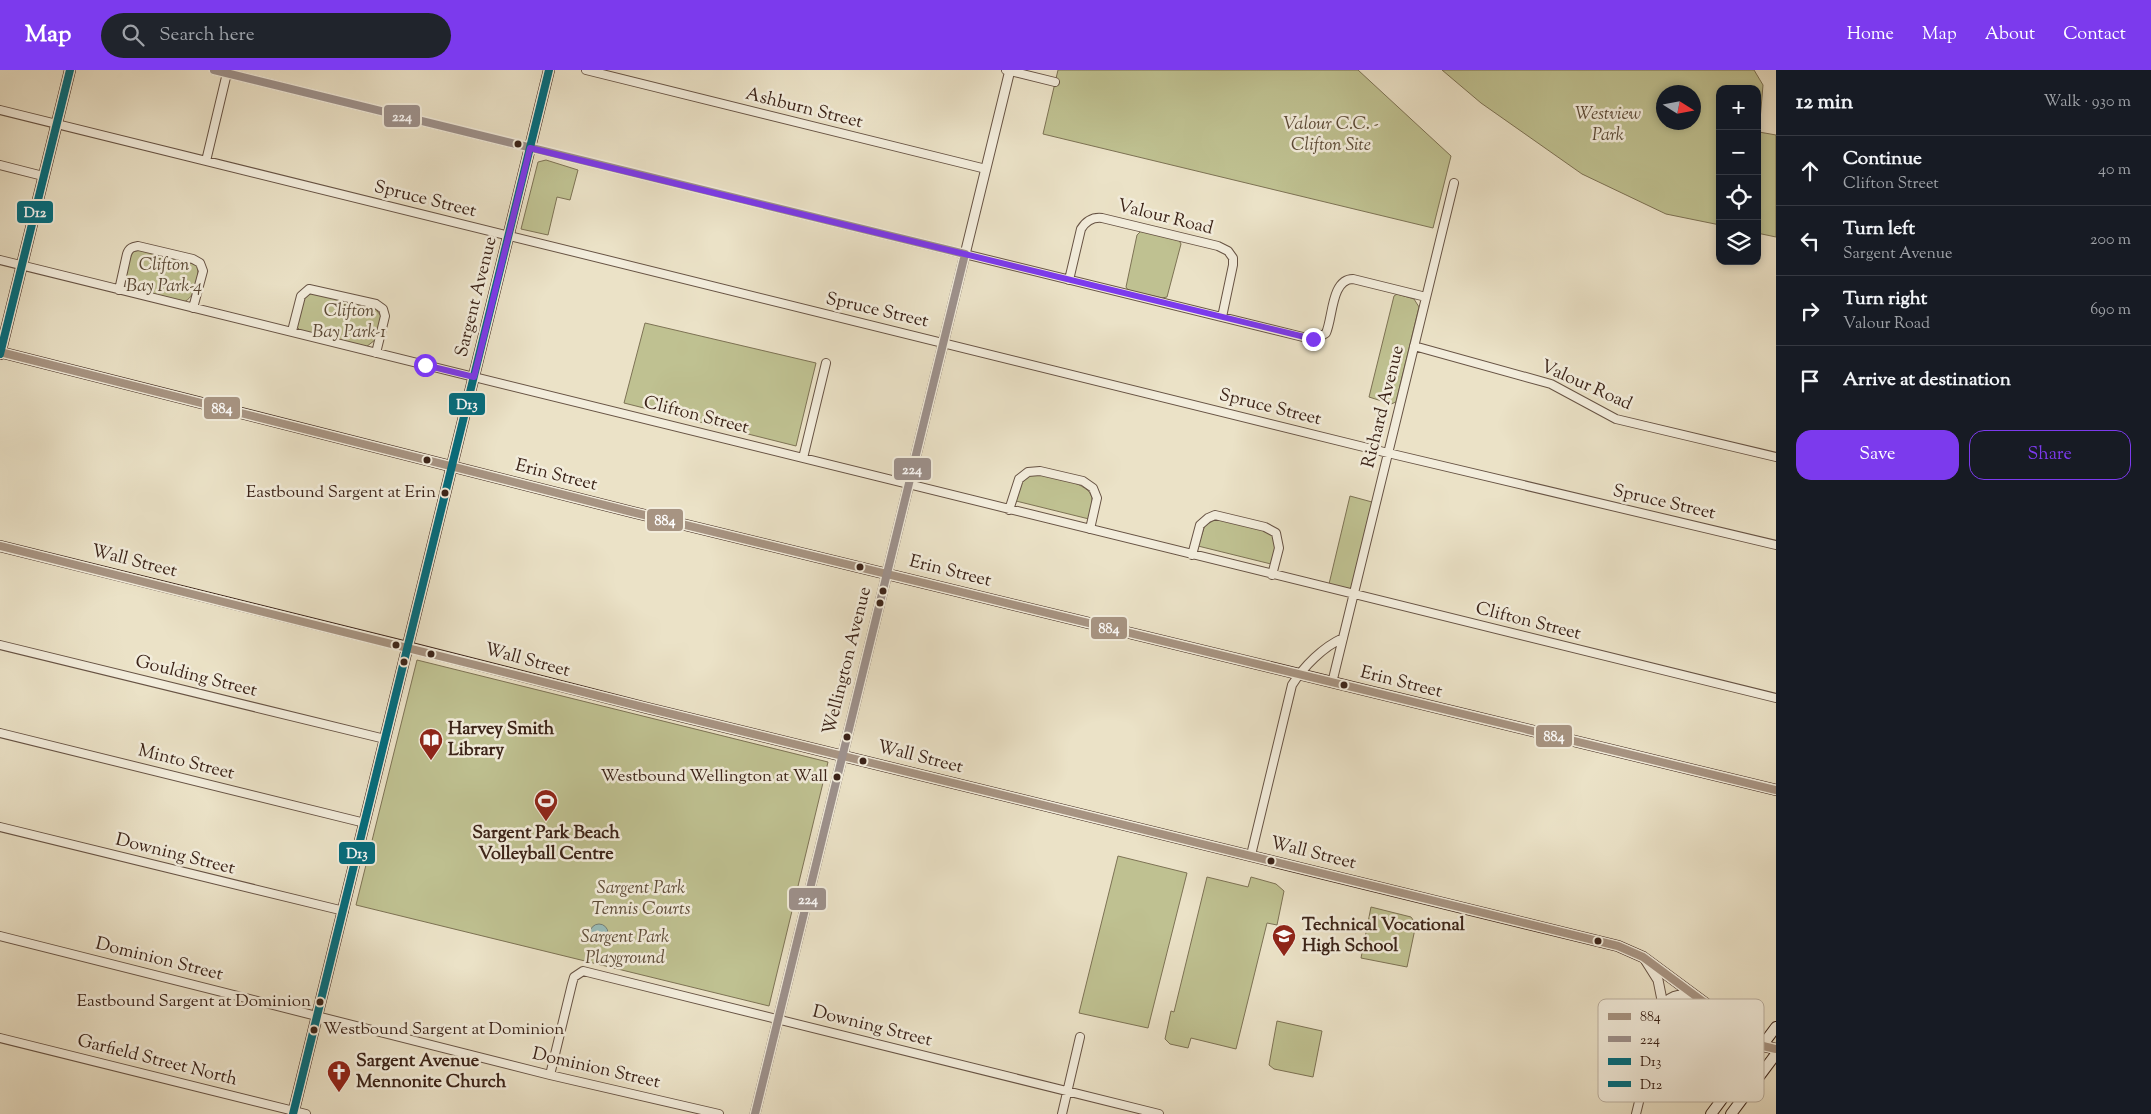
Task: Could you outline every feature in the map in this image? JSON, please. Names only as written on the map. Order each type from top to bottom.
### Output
[{"type":"main road","points":[[0,353],[70,70]]},
{"type":"main road","name":"Sargent Avenue","points":[[294,1112],[549,70]]},
{"type":"main road","name":"Erin Street","points":[[0,353],[452,467],[1776,790]]},
{"type":"main road","name":"Wall Street","points":[[0,546],[408,646],[623,702],[1618,946],[1643,957],[1699,999]]},
{"type":"main road","points":[[1764,1045],[1776,1027]]},
{"type":"main road","points":[[1764,1070],[1776,1054]]},
{"type":"main road","points":[[1711,1114],[1720,1102]]},
{"type":"main road","points":[[1731,1114],[1740,1102]]},
{"type":"street","points":[[214,70],[1313,339],[1326,333],[1338,288],[1347,280],[1426,297]]},
{"type":"street","name":"Ashburn Street","points":[[586,70],[986,169]]},
{"type":"street","points":[[1009,70],[1054,82]]},
{"type":"street","name":"Wellington Avenue","points":[[755,1114],[1009,70]]},
{"type":"street","points":[[206,161],[227,73]]},
{"type":"street","name":"Spruce Street","points":[[0,110],[1388,453],[1776,545]]},
{"type":"street","points":[[0,165],[44,176]]},
{"type":"street","name":"Richard Avenue","points":[[1332,683],[1454,183]]},
{"type":"street","name":"Valour Road","points":[[1069,280],[1081,229],[1085,223],[1093,218],[1102,218],[1186,238],[1223,248],[1231,255],[1234,265],[1222,317]]},
{"type":"street","points":[[119,290],[127,254],[129,249],[134,246],[193,258],[200,263],[203,271],[193,308]]},
{"type":"street","name":"Clifton Street","points":[[0,260],[803,458],[909,486],[1776,698]]},
{"type":"street","points":[[292,331],[301,296],[309,289],[368,302],[380,306],[385,312],[376,353]]},
{"type":"street","name":"Valour Road","points":[[1414,346],[1544,382],[1616,419],[1776,457]]},
{"type":"street","points":[[803,458],[826,364]]},
{"type":"street","points":[[1010,510],[1019,479],[1030,471],[1040,471],[1082,482],[1093,488],[1097,498],[1090,529]]},
{"type":"street","points":[[1192,555],[1203,522],[1213,516],[1222,515],[1265,527],[1276,533],[1279,548],[1272,575]]},
{"type":"street","points":[[1251,855],[1292,685],[1299,674],[1334,642],[1343,638]]},
{"type":"street","name":"Goulding Street","points":[[0,645],[386,739]]},
{"type":"street","name":"Minto Street","points":[[0,733],[365,823]]},
{"type":"street","name":"Downing Street","points":[[0,827],[344,911]]},
{"type":"street","name":"Dominion Street","points":[[0,936],[550,1074],[719,1114]]},
{"type":"street","points":[[1643,957],[1658,980],[1662,999]]},
{"type":"street","name":"Downing Street","points":[[550,1074],[574,976],[578,973],[588,972],[1159,1114]]},
{"type":"street","points":[[1669,999],[1679,994],[1696,997]]},
{"type":"street","points":[[1062,1114],[1080,1037]]},
{"type":"street","name":"Garfield Street North","points":[[0,1038],[306,1114]]},
{"type":"green space","name":"Valour C.C. - Clifton Site","points":[[1058,70],[1358,70],[1451,156],[1433,228],[1043,134]]},
{"type":"green space","name":"Westview Park","points":[[1442,70],[1754,70],[1763,85],[1761,108],[1761,85],[1716,85],[1716,224],[1666,214],[1582,174],[1481,103]]},
{"type":"green space","name":"Westview Park","points":[[1761,132],[1776,135],[1776,237],[1761,234]]},
{"type":"green space","points":[[546,160],[578,170],[570,200],[557,197],[548,235],[521,229],[538,162]]},
{"type":"green space","points":[[1141,231],[1179,240],[1181,244],[1167,297],[1162,298],[1128,290],[1126,287],[1137,235]]},
{"type":"green space","name":"Clifton Bay Park-4","points":[[141,250],[197,265],[196,286],[187,300],[183,302],[131,289],[126,286],[126,273],[130,258],[134,251]]},
{"type":"green space","name":"Clifton Bay Park-1","points":[[309,293],[374,307],[381,316],[375,340],[366,347],[300,330],[297,327],[304,296]]},
{"type":"green space","points":[[1397,294],[1414,299],[1419,307],[1396,402],[1391,404],[1369,397],[1394,296]]},
{"type":"green space","points":[[645,323],[816,363],[796,446],[624,403]]},
{"type":"green space","points":[[1032,474],[1046,475],[1065,480],[1088,490],[1092,501],[1089,519],[1016,501],[1021,483]]},
{"type":"green space","points":[[1350,496],[1372,502],[1351,589],[1329,584]]},
{"type":"green space","points":[[1217,519],[1249,525],[1272,535],[1276,546],[1271,564],[1198,546],[1205,525]]},
{"type":"green space","points":[[417,660],[828,762],[769,1006],[356,905]]},
{"type":"green space","points":[[1118,856],[1187,873],[1148,1028],[1079,1013]]},
{"type":"green space","points":[[1207,877],[1248,887],[1251,877],[1276,884],[1284,891],[1277,925],[1267,923],[1236,1049],[1191,1038],[1188,1048],[1170,1044],[1165,1039],[1171,1011],[1174,1012]]},
{"type":"green space","points":[[1371,907],[1411,917],[1416,924],[1407,967],[1361,958]]},
{"type":"green space","points":[[1277,1021],[1322,1031],[1313,1077],[1274,1069],[1269,1065]]},
{"type":"water","points":[[599,924],[605,927],[608,933],[605,939],[599,942],[593,939],[590,933],[593,927]]},
{"type":"transit line","name":"D12","points":[[0,354],[70,70]]},
{"type":"transit line","name":"224","points":[[214,70],[965,254]]},
{"type":"transit line","name":"D13","points":[[293,1114],[549,70]]},
{"type":"transit line","name":"224","points":[[755,1114],[965,254]]},
{"type":"transit line","name":"884","points":[[0,352],[632,512],[1776,790]]},
{"type":"transit line","name":"884","points":[[0,546],[647,708],[1618,946],[1643,957],[1700,999]]},
{"type":"transit line","name":"884","points":[[1764,1046],[1776,1049]]},
{"type":"place","name":"Eastbound Sargent at Erin","points":[[445,493]]},
{"type":"place","name":"Harvey Smith Library","points":[[431,761]]},
{"type":"place","name":"Westbound Wellington at Wall","points":[[837,777]]},
{"type":"place","name":"Sargent Park Beach Volleyball Centre","points":[[546,822]]},
{"type":"place","name":"Technical Vocational High School","points":[[1284,957]]},
{"type":"place","name":"Eastbound Sargent at Dominion","points":[[320,1002]]},
{"type":"place","name":"Westbound Sargent at Dominion","points":[[314,1030]]},
{"type":"place","name":"Sargent Avenue Mennonite Church","points":[[339,1093]]},
{"type":"route","points":[[425,365],[474,377],[530,148],[1313,339]]},
{"type":"park label","name":"Sargent Park Tennis Courts","points":[[641,900]]},
{"type":"park label","name":"Sargent Park Playground","points":[[625,948]]}]
